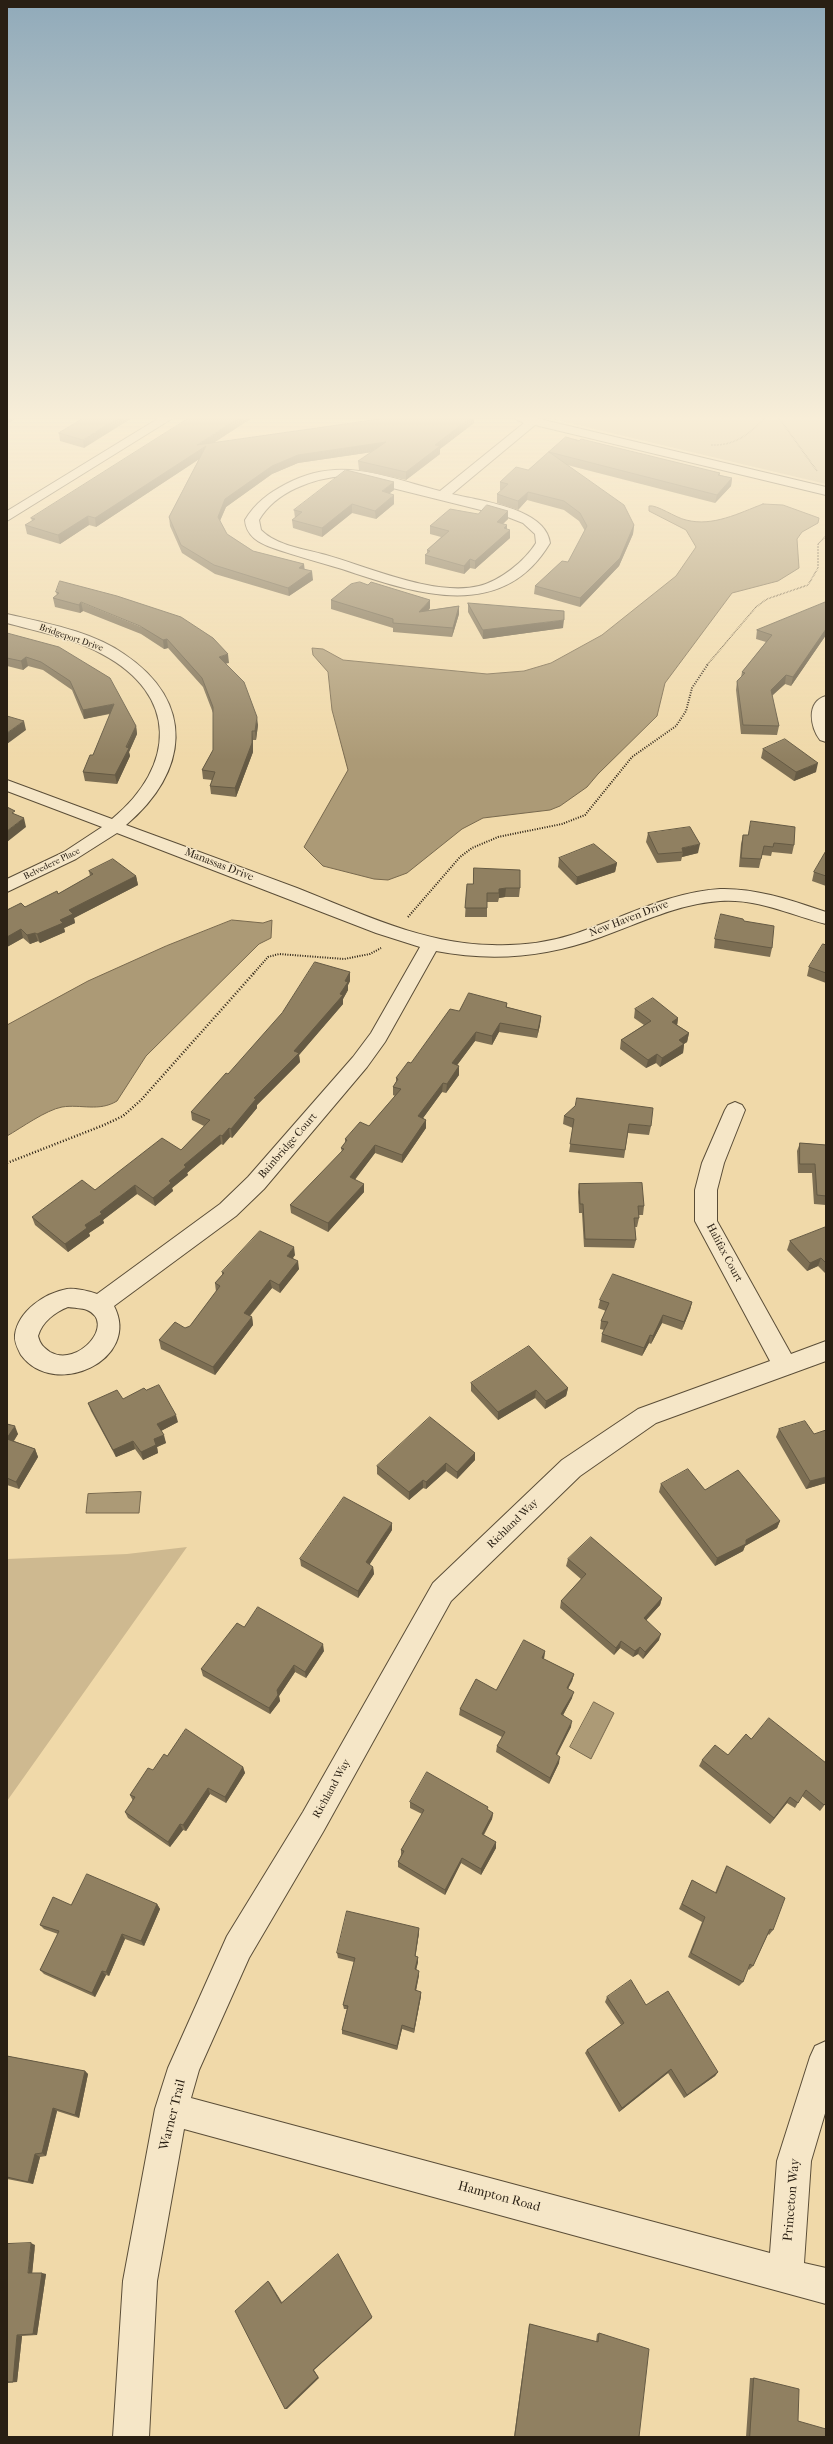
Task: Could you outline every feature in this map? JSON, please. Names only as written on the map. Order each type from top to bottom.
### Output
[{"type":"street","points":[[257,532],[263,539],[349,566],[431,589],[455,592],[478,591],[504,582],[541,547],[544,538],[541,532]]},
{"type":"street","name":"Bridgeport Drive","points":[[7,618],[62,634],[103,649],[129,664],[144,676],[161,700],[170,724],[168,750],[159,776],[145,798],[115,826]]},
{"type":"street","points":[[826,701],[819,714],[818,722],[826,737]]},
{"type":"street","name":"Manassas Drive","points":[[7,785],[395,932],[431,944]]},
{"type":"street","name":"Belvedere Place","points":[[7,886],[68,858],[115,826]]},
{"type":"street","name":"New Haven Drive","points":[[431,944],[480,951],[514,951],[551,946],[577,939],[672,903],[721,895],[771,901],[826,918]]},
{"type":"street","name":"Bainbridge Court","points":[[99,1305],[228,1210],[256,1183],[360,1062],[378,1037],[431,944]]},
{"type":"street","name":"Halifax Court","points":[[735,1110],[713,1163],[706,1190],[706,1221],[785,1366]]},
{"type":"street","name":"Richland Way","points":[[313,1822],[442,1592],[571,1468],[647,1416],[826,1352]]},
{"type":"street","name":"Warner Trail","points":[[131,2437],[140,2281],[171,2109],[184,2068],[238,1947],[313,1822]]},
{"type":"street","name":"Princeton Way","points":[[786,2275],[794,2161],[826,2057]]},
{"type":"street","name":"Hampton Road","points":[[171,2109],[826,2286]]},
{"type":"path","points":[[7,1163],[124,1116],[141,1100],[268,957],[279,954],[332,959],[360,957],[381,948],[460,857],[472,848],[498,837],[562,824],[585,816],[632,757],[676,726],[686,711],[692,688],[700,674],[752,611],[767,599],[808,585],[818,568],[818,544],[826,536]]},
{"type":"shaded area","points":[[687,532],[802,532],[797,539],[799,568],[778,581],[732,593],[665,683],[657,716],[598,774],[587,787],[560,806],[550,810],[483,818],[462,829],[407,873],[388,880],[374,879],[323,866],[304,847],[348,770],[332,710],[328,672],[313,655],[312,648],[323,649],[343,660],[487,674],[524,671],[551,663],[602,635],[676,576],[696,547]]},
{"type":"shaded area","points":[[232,920],[263,923],[272,920],[271,938],[259,944],[146,1056],[117,1101],[97,1107],[62,1107],[41,1115],[7,1136],[7,1025],[88,981],[166,946]]},
{"type":"shaded area","points":[[141,1492],[139,1513],[86,1513],[88,1494]]},
{"type":"shaded area","points":[[187,1547],[7,1801],[7,1559],[127,1554]]},
{"type":"shaded area","points":[[594,1702],[614,1713],[591,1759],[570,1747]]},
{"type":"building","points":[[48,532],[63,532],[58,535]]},
{"type":"building","points":[[175,532],[226,532],[253,551],[304,564],[299,568],[312,571],[288,588],[214,565],[181,545]]},
{"type":"building","points":[[448,532],[508,532],[475,561],[470,559],[464,566],[425,555],[430,551],[427,550]]},
{"type":"building","points":[[584,532],[631,532],[620,558],[580,598],[535,586],[562,561],[568,562]]},
{"type":"building","points":[[60,581],[117,596],[181,617],[213,638],[228,654],[219,657],[244,682],[257,717],[255,731],[252,731],[252,743],[235,788],[210,786],[215,772],[202,770],[213,750],[213,707],[202,678],[167,639],[163,640],[140,626],[81,602],[79,605],[53,598],[59,593],[56,592]]},
{"type":"building","points":[[360,582],[368,585],[371,582],[430,600],[419,612],[459,606],[453,628],[393,623],[393,619],[331,600],[351,584]]},
{"type":"building","points":[[826,602],[826,629],[793,677],[786,675],[771,690],[779,726],[743,725],[737,681],[745,673],[742,672],[772,635],[757,630]]},
{"type":"building","points":[[468,603],[564,611],[564,620],[483,630]]},
{"type":"building","points":[[7,633],[59,647],[110,678],[136,726],[126,747],[129,748],[115,775],[83,772],[90,755],[93,755],[114,704],[83,710],[70,681],[41,662],[26,657],[21,661],[7,658]]},
{"type":"building","points":[[7,716],[24,721],[7,733]]},
{"type":"building","points":[[785,739],[818,763],[796,772],[763,749]]},
{"type":"building","points":[[7,807],[15,811],[12,813],[24,818],[7,831]]},
{"type":"building","points":[[751,821],[795,827],[794,845],[774,843],[773,847],[764,846],[761,859],[741,858],[743,835],[748,835]]},
{"type":"building","points":[[690,827],[700,844],[682,848],[683,852],[658,854],[648,833]]},
{"type":"building","points":[[594,844],[617,863],[577,877],[559,858]]},
{"type":"building","points":[[826,851],[826,876],[814,872]]},
{"type":"building","points":[[113,859],[136,876],[69,910],[73,914],[60,920],[63,923],[37,934],[27,935],[21,929],[7,937],[7,910],[21,903],[25,907],[57,891],[58,894],[93,874],[89,871]]},
{"type":"building","points":[[474,868],[520,870],[520,888],[499,889],[499,893],[487,893],[487,908],[465,908],[467,884],[473,884]]},
{"type":"building","points":[[721,914],[743,919],[744,921],[774,926],[772,948],[715,939]]},
{"type":"building","points":[[823,944],[826,945],[826,973],[809,967]]},
{"type":"building","points":[[315,962],[350,972],[345,981],[348,982],[340,994],[343,995],[294,1051],[299,1053],[254,1098],[256,1099],[231,1129],[229,1128],[222,1136],[220,1135],[184,1165],[186,1167],[169,1181],[171,1183],[153,1198],[135,1185],[100,1212],[102,1214],[85,1225],[87,1228],[65,1244],[32,1217],[82,1180],[95,1190],[162,1138],[181,1150],[210,1120],[191,1112],[226,1073],[228,1074],[282,1013]]},
{"type":"building","points":[[469,993],[507,1003],[506,1007],[541,1016],[538,1030],[500,1023],[492,1036],[476,1032],[452,1063],[459,1066],[447,1084],[443,1083],[418,1116],[426,1120],[402,1155],[375,1145],[350,1177],[364,1184],[328,1223],[290,1205],[344,1149],[341,1148],[347,1140],[345,1139],[360,1122],[369,1126],[401,1089],[393,1087],[398,1079],[396,1078],[408,1062],[411,1063],[450,1009],[459,1011]]},
{"type":"building","points":[[653,998],[678,1018],[672,1022],[689,1033],[679,1040],[684,1044],[662,1058],[657,1054],[648,1060],[621,1040],[651,1021],[635,1009]]},
{"type":"building","points":[[577,1098],[653,1108],[651,1126],[629,1124],[625,1150],[570,1144],[574,1119],[564,1116],[575,1106]]},
{"type":"building","points":[[800,1143],[826,1145],[826,1196],[817,1195],[815,1164],[800,1164]]},
{"type":"building","points":[[642,1183],[644,1206],[638,1206],[639,1218],[634,1218],[636,1240],[585,1239],[583,1204],[580,1204],[579,1184]]},
{"type":"building","points":[[826,1227],[826,1263],[821,1258],[810,1263],[790,1241]]},
{"type":"building","points":[[260,1231],[294,1247],[287,1256],[298,1261],[279,1285],[270,1280],[244,1313],[252,1317],[213,1367],[159,1340],[175,1322],[185,1328],[190,1326],[220,1286],[215,1283],[224,1273],[222,1272]]},
{"type":"building","points":[[613,1274],[692,1302],[684,1322],[663,1315],[653,1336],[650,1335],[644,1348],[602,1334],[608,1322],[601,1321],[609,1303],[600,1300]]},
{"type":"building","points":[[529,1346],[568,1388],[546,1401],[536,1390],[498,1412],[471,1383]]},
{"type":"building","points":[[159,1385],[176,1415],[157,1424],[164,1435],[154,1439],[156,1445],[141,1452],[133,1441],[113,1450],[88,1403],[117,1390],[123,1399],[144,1388],[146,1390]]},
{"type":"building","points":[[430,1417],[475,1453],[457,1472],[446,1463],[426,1482],[423,1480],[409,1492],[377,1466]]},
{"type":"building","points":[[805,1421],[814,1434],[826,1430],[826,1477],[810,1481],[779,1429]]},
{"type":"building","points":[[7,1424],[15,1426],[7,1438]]},
{"type":"building","points":[[7,1439],[35,1449],[16,1482],[7,1478]]},
{"type":"building","points":[[688,1469],[705,1490],[738,1470],[780,1521],[746,1540],[746,1544],[717,1558],[661,1484]]},
{"type":"building","points":[[344,1497],[392,1523],[366,1562],[373,1567],[358,1591],[300,1559]]},
{"type":"building","points":[[591,1537],[662,1598],[644,1618],[661,1634],[645,1652],[640,1647],[635,1651],[621,1641],[616,1648],[561,1601],[586,1574],[568,1559]]},
{"type":"building","points":[[258,1607],[323,1644],[305,1672],[294,1665],[277,1690],[278,1695],[269,1708],[201,1669],[237,1623],[244,1627]]},
{"type":"building","points":[[524,1640],[545,1651],[542,1658],[574,1674],[567,1688],[574,1692],[561,1714],[572,1721],[556,1754],[560,1757],[550,1778],[497,1746],[505,1732],[460,1709],[476,1679],[496,1690]]},
{"type":"building","points":[[769,1718],[826,1763],[826,1803],[824,1805],[806,1790],[798,1803],[790,1797],[774,1818],[702,1760],[715,1745],[728,1755],[746,1734],[751,1739]]},
{"type":"building","points":[[186,1729],[243,1767],[225,1797],[208,1788],[183,1825],[180,1824],[168,1842],[125,1812],[135,1797],[130,1795],[148,1768],[153,1770],[164,1754],[167,1756]]},
{"type":"building","points":[[427,1772],[488,1807],[487,1809],[493,1813],[482,1834],[496,1842],[481,1869],[462,1858],[445,1890],[398,1862],[404,1851],[401,1850],[424,1810],[410,1802]]},
{"type":"building","points":[[727,1866],[785,1898],[773,1930],[770,1929],[753,1966],[750,1964],[743,1982],[691,1953],[705,1917],[682,1904],[692,1880],[716,1893]]},
{"type":"building","points":[[87,1874],[157,1904],[141,1941],[122,1934],[106,1972],[102,1971],[92,1993],[40,1970],[59,1931],[40,1925],[53,1897],[71,1905]]},
{"type":"building","points":[[347,1911],[419,1928],[415,1956],[418,1957],[415,1969],[419,1971],[415,1990],[421,1992],[414,2029],[402,2025],[397,2046],[342,2030],[348,2006],[343,2005],[355,1958],[337,1953]]},
{"type":"building","points":[[631,1980],[646,2005],[668,1991],[718,2072],[687,2095],[671,2069],[622,2108],[587,2050],[624,2023],[607,1997]]},
{"type":"building","points":[[7,2056],[85,2071],[75,2115],[53,2108],[42,2153],[35,2154],[28,2182],[7,2177]]},
{"type":"building","points":[[31,2243],[28,2273],[42,2273],[33,2334],[17,2335],[13,2382],[7,2382],[7,2244]]},
{"type":"building","points":[[338,2254],[372,2317],[313,2370],[318,2377],[285,2409],[235,2311],[268,2281],[281,2303]]},
{"type":"building","points":[[530,2324],[598,2342],[599,2333],[649,2349],[639,2437],[515,2437]]},
{"type":"building","points":[[754,2378],[799,2389],[798,2421],[826,2429],[826,2437],[750,2437]]}]
